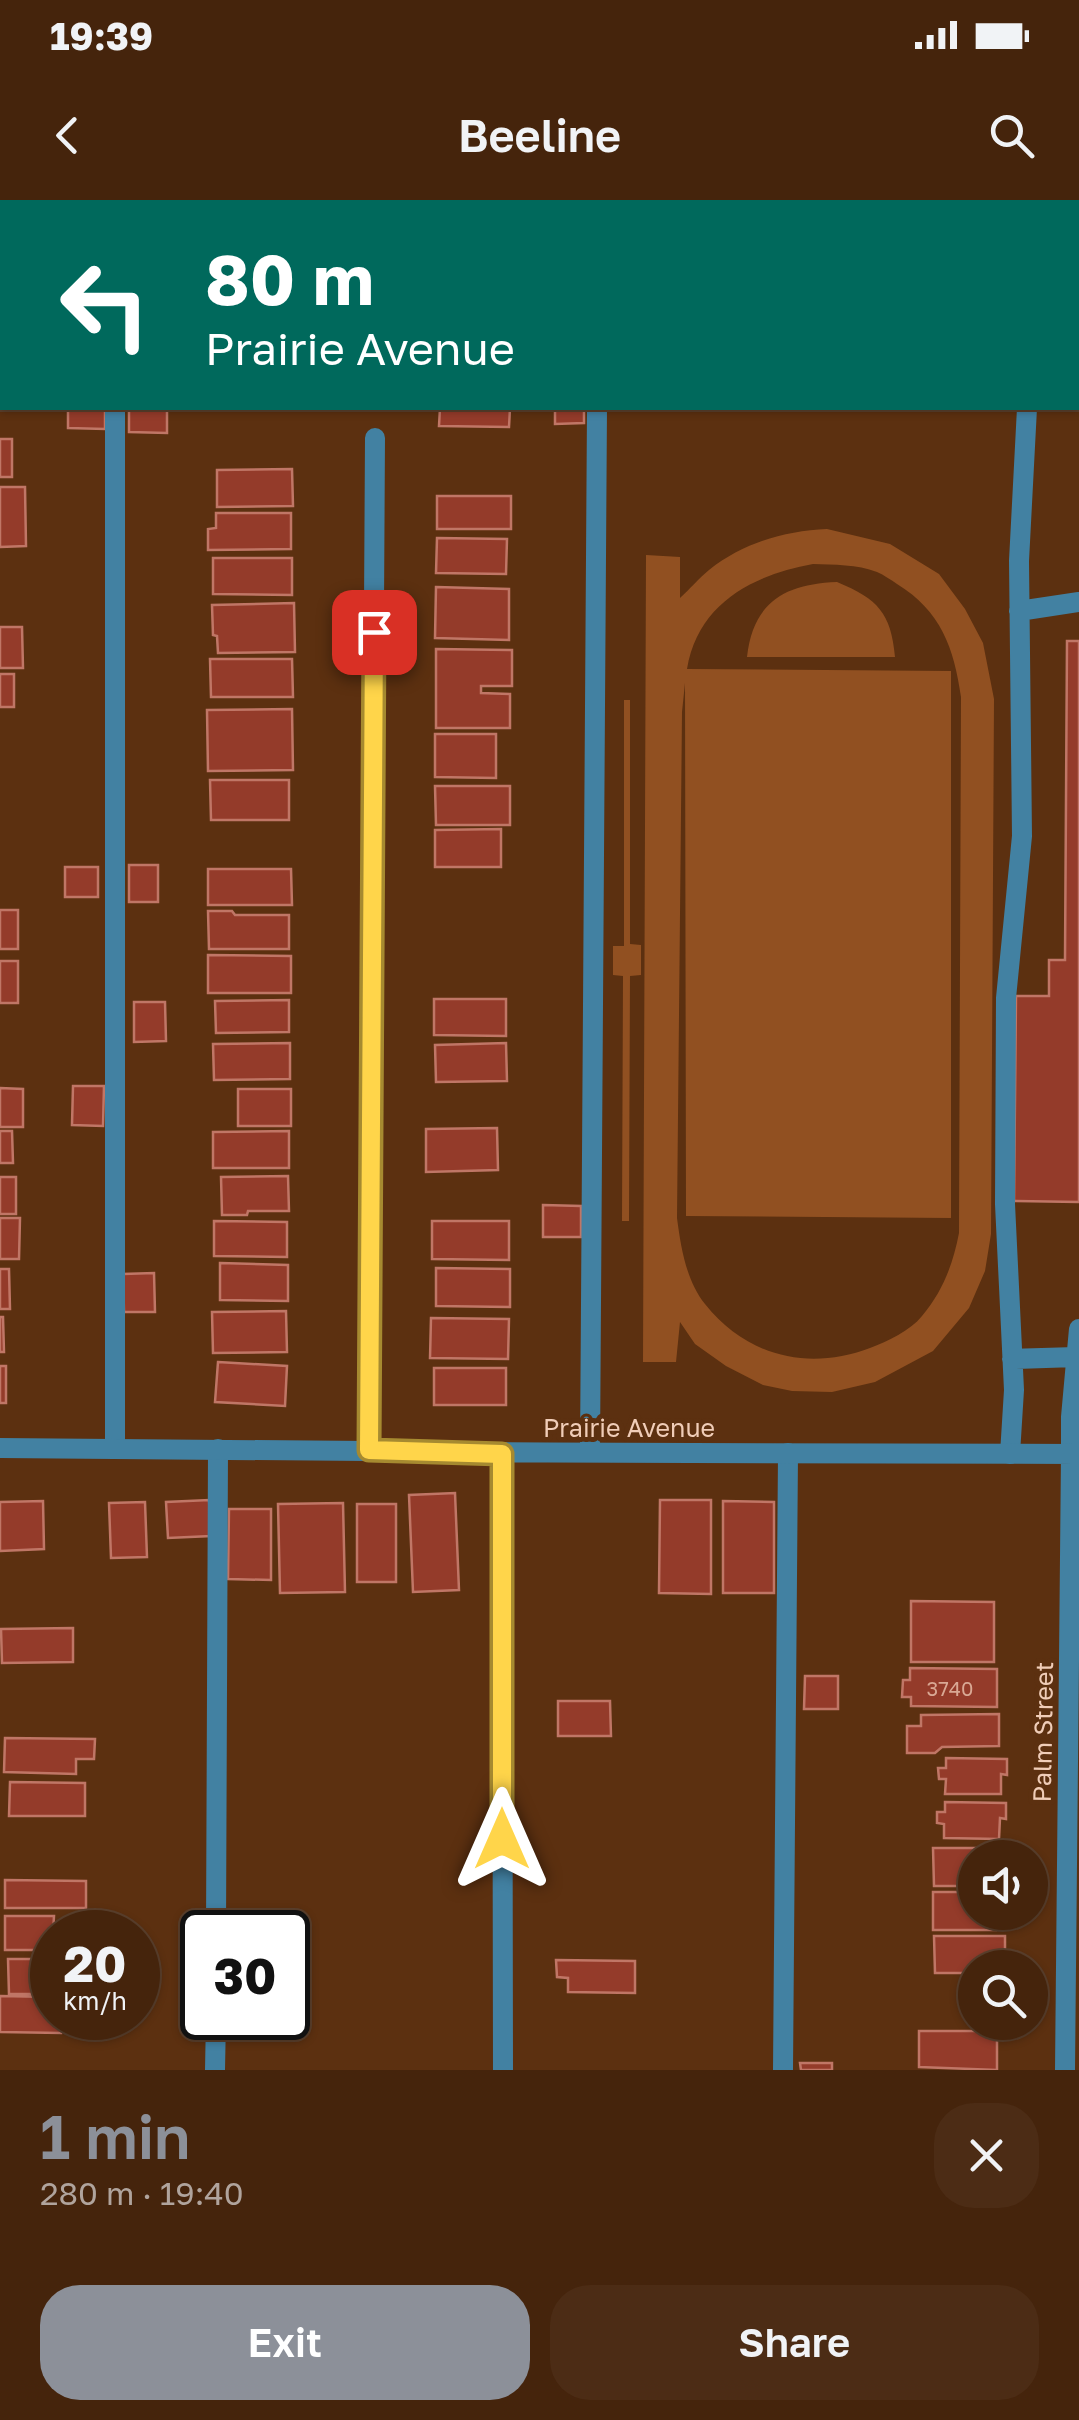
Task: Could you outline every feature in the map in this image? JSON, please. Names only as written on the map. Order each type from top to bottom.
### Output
[{"type":"street","points":[[114,1449],[115,410]]},
{"type":"street","points":[[590,1452],[597,410]]},
{"type":"street","points":[[1010,1454],[1014,1390],[1004,1204],[1006,1017],[1022,836],[1019,560],[1027,410]]},
{"type":"street","points":[[369,1450],[375,438]]},
{"type":"street","points":[[1019,611],[1079,602]]},
{"type":"street","name":"Palm Street","points":[[1065,2070],[1079,1329]]},
{"type":"street","points":[[1012,1359],[1076,1357]]},
{"type":"street","name":"Prairie Avenue","points":[[0,1448],[502,1454],[1075,1454]]},
{"type":"street","points":[[216,1910],[218,1450]]},
{"type":"street","points":[[783,2070],[788,1452]]},
{"type":"street","points":[[502,1454],[502,2070]]},
{"type":"street","points":[[216,2040],[216,2070]]},
{"type":"shaded area","points":[[827,529],[890,544],[939,574],[965,609],[983,643],[994,699],[991,1234],[985,1271],[969,1308],[933,1351],[875,1382],[832,1392],[792,1391],[763,1385],[695,1344],[680,1322],[676,1362],[643,1362],[646,555],[680,557],[680,598],[709,570],[736,552],[765,540]],"holes":[[[813,564],[869,569],[925,606],[949,647],[961,697],[959,1233],[941,1287],[922,1316],[884,1342],[847,1355],[824,1358],[802,1358],[760,1347],[722,1322],[693,1285],[677,1218],[685,683],[686,1216],[951,1218],[951,671],[687,669],[703,626],[732,596],[770,576]]]},
{"type":"shaded area","points":[[837,582],[880,609],[890,629],[895,657],[747,657],[756,622],[775,600],[802,587]]},
{"type":"shaded area","points":[[624,700],[630,700],[630,944],[641,945],[641,975],[630,976],[629,1221],[622,1221],[623,976],[613,975],[613,946],[624,946]]},
{"type":"building","points":[[68,410],[105,410],[105,429],[68,428]]},
{"type":"building","points":[[129,410],[167,410],[167,433],[129,432]]},
{"type":"building","points":[[440,410],[510,410],[509,427],[439,426]]},
{"type":"building","points":[[555,410],[584,410],[584,423],[555,424]]},
{"type":"building","points":[[0,439],[12,439],[12,477],[0,477]]},
{"type":"building","points":[[292,469],[293,506],[217,507],[217,470]]},
{"type":"building","points":[[0,487],[25,487],[26,546],[0,547]]},
{"type":"building","points":[[437,496],[511,496],[511,529],[437,529]]},
{"type":"building","points":[[216,513],[291,513],[291,549],[208,550],[208,529],[216,528]]},
{"type":"building","points":[[437,538],[507,539],[506,574],[436,573]]},
{"type":"building","points":[[213,558],[292,558],[292,595],[213,594]]},
{"type":"building","points":[[436,587],[509,589],[509,640],[435,638]]},
{"type":"building","points":[[294,603],[295,652],[218,653],[212,605]]},
{"type":"building","points":[[0,627],[22,627],[23,668],[0,668]]},
{"type":"building","points":[[1067,641],[1079,641],[1079,1202],[1014,1201],[1016,996],[1049,996],[1049,960],[1065,960]]},
{"type":"building","points":[[436,649],[512,650],[512,686],[481,686],[481,693],[510,694],[510,728],[436,728]]},
{"type":"building","points":[[210,659],[292,659],[293,697],[211,697]]},
{"type":"building","points":[[0,674],[14,674],[14,707],[0,707]]},
{"type":"building","points":[[292,709],[293,770],[208,771],[207,710]]},
{"type":"building","points":[[435,734],[496,734],[496,778],[435,777]]},
{"type":"building","points":[[210,780],[289,780],[289,820],[211,820]]},
{"type":"building","points":[[435,786],[510,786],[510,825],[436,825]]},
{"type":"building","points":[[501,829],[501,867],[435,867],[435,830]]},
{"type":"building","points":[[129,865],[158,865],[158,902],[129,902]]},
{"type":"building","points":[[65,867],[98,867],[98,897],[65,897]]},
{"type":"building","points":[[208,869],[291,869],[292,905],[208,905]]},
{"type":"building","points":[[0,910],[18,910],[18,949],[0,949]]},
{"type":"building","points":[[208,911],[289,915],[289,949],[209,949]]},
{"type":"building","points":[[208,955],[291,956],[291,993],[208,993]]},
{"type":"building","points":[[0,961],[18,961],[18,1003],[0,1003]]},
{"type":"building","points":[[434,999],[506,999],[506,1036],[434,1035]]},
{"type":"building","points":[[289,1000],[289,1032],[216,1033],[215,1001]]},
{"type":"building","points":[[134,1002],[165,1002],[166,1041],[134,1042]]},
{"type":"building","points":[[290,1043],[290,1079],[214,1080],[213,1044]]},
{"type":"building","points":[[506,1043],[507,1081],[436,1082],[435,1045]]},
{"type":"building","points":[[73,1086],[104,1086],[103,1126],[72,1125]]},
{"type":"building","points":[[0,1088],[23,1089],[23,1127],[0,1127]]},
{"type":"building","points":[[238,1089],[291,1089],[291,1126],[238,1126]]},
{"type":"building","points":[[497,1128],[498,1170],[426,1172],[426,1129]]},
{"type":"building","points":[[0,1131],[12,1131],[13,1163],[0,1163]]},
{"type":"building","points":[[289,1131],[289,1168],[213,1168],[213,1132]]},
{"type":"building","points":[[288,1176],[289,1211],[222,1215],[221,1177]]},
{"type":"building","points":[[0,1177],[16,1177],[16,1214],[0,1214]]},
{"type":"building","points":[[543,1205],[581,1206],[581,1237],[543,1237]]},
{"type":"building","points":[[0,1218],[20,1218],[19,1259],[0,1259]]},
{"type":"building","points":[[214,1221],[287,1222],[287,1257],[214,1256]]},
{"type":"building","points":[[432,1221],[509,1221],[509,1260],[432,1259]]},
{"type":"building","points":[[220,1263],[288,1265],[288,1301],[220,1300]]},
{"type":"building","points":[[436,1268],[510,1269],[510,1307],[436,1306]]},
{"type":"building","points":[[0,1269],[9,1269],[10,1309],[0,1309]]},
{"type":"building","points":[[154,1273],[155,1312],[124,1312],[123,1274]]},
{"type":"building","points":[[286,1311],[287,1352],[213,1353],[212,1312]]},
{"type":"building","points":[[3,1317],[4,1352],[0,1352]]},
{"type":"building","points":[[431,1318],[509,1319],[508,1359],[430,1358]]},
{"type":"building","points":[[218,1362],[287,1366],[285,1406],[215,1402]]},
{"type":"building","points":[[0,1366],[6,1366],[6,1403],[0,1403]]},
{"type":"building","points":[[434,1368],[506,1368],[506,1405],[434,1405]]},
{"type":"building","points":[[455,1493],[459,1590],[413,1592],[409,1495]]},
{"type":"building","points":[[209,1500],[211,1536],[168,1538],[166,1502]]},
{"type":"building","points":[[660,1500],[711,1500],[711,1594],[659,1593]]},
{"type":"building","points":[[43,1501],[44,1549],[0,1551],[0,1502]]},
{"type":"building","points":[[723,1501],[774,1502],[774,1593],[723,1593]]},
{"type":"building","points":[[145,1502],[147,1557],[111,1558],[109,1503]]},
{"type":"building","points":[[343,1503],[345,1592],[280,1593],[278,1504]]},
{"type":"building","points":[[357,1504],[396,1504],[396,1582],[357,1582]]},
{"type":"building","points":[[229,1509],[271,1509],[271,1580],[228,1579]]},
{"type":"building","points":[[911,1601],[994,1602],[994,1662],[911,1662]]},
{"type":"building","points":[[73,1628],[73,1662],[2,1663],[1,1629]]},
{"type":"building","points":[[910,1668],[997,1669],[997,1707],[911,1706],[911,1697],[902,1697],[903,1680],[910,1680]]},
{"type":"building","points":[[805,1676],[838,1676],[838,1709],[804,1709]]},
{"type":"building","points":[[558,1701],[610,1701],[611,1736],[558,1736]]},
{"type":"building","points":[[999,1714],[999,1746],[942,1747],[935,1753],[907,1753],[907,1726],[921,1726],[921,1715]]},
{"type":"building","points":[[5,1738],[95,1739],[94,1759],[76,1759],[76,1774],[4,1772]]},
{"type":"building","points":[[946,1758],[1007,1759],[1007,1775],[1001,1774],[1001,1794],[945,1794],[946,1779],[939,1779],[938,1768],[946,1768]]},
{"type":"building","points":[[10,1782],[85,1783],[85,1816],[9,1816]]},
{"type":"building","points":[[945,1802],[1006,1803],[1006,1819],[1000,1818],[999,1839],[944,1838],[944,1824],[937,1823],[937,1812],[945,1812]]},
{"type":"building","points":[[933,1848],[958,1848],[958,1886],[934,1886]]},
{"type":"building","points":[[5,1880],[86,1881],[86,1908],[5,1908]]},
{"type":"building","points":[[933,1892],[958,1892],[958,1930],[933,1930]]},
{"type":"building","points":[[5,1916],[30,1916],[30,1950],[5,1950]]},
{"type":"building","points":[[934,1936],[1005,1936],[1005,1950],[958,1950],[958,1973],[935,1973]]},
{"type":"building","points":[[8,1959],[30,1959],[30,1994],[9,1994]]},
{"type":"building","points":[[556,1960],[635,1961],[635,1993],[568,1992],[568,1978],[557,1977]]},
{"type":"building","points":[[0,1996],[30,1997],[30,2032],[0,2032]]},
{"type":"building","points":[[919,2031],[958,2031],[958,2040],[997,2040],[997,2070],[919,2067]]},
{"type":"building","points":[[800,2063],[832,2063],[832,2070],[801,2070]]},
{"type":"route","points":[[374,632],[369,1450],[502,1454],[502,1839]]}]
